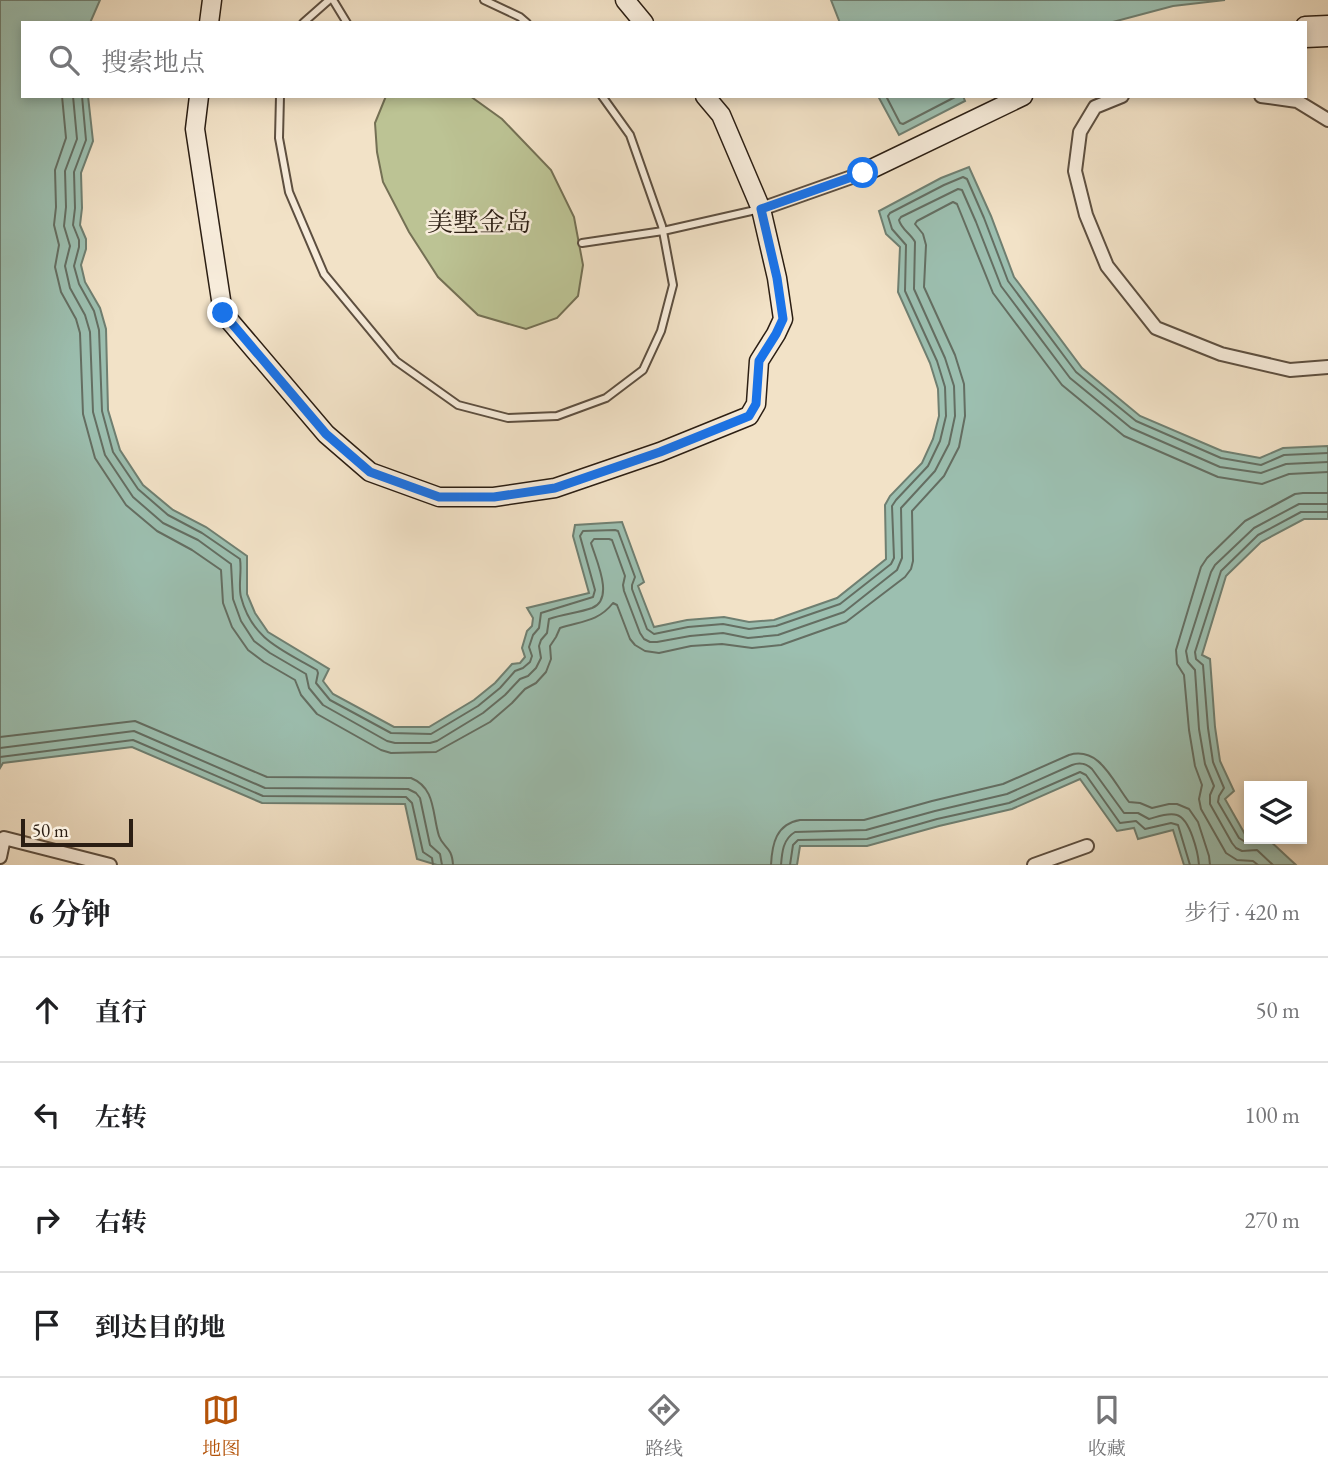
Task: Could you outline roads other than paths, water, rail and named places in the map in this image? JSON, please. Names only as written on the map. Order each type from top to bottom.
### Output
[{"type":"street","points":[[209,21],[212,0]]},
{"type":"street","points":[[625,0],[642,21]]},
{"type":"street","points":[[1307,26],[1328,25]]},
{"type":"street","points":[[1307,38],[1328,37]]},
{"type":"street","points":[[199,98],[195,129],[223,313],[326,434],[361,465],[370,472],[439,497],[494,497],[555,488],[660,452],[749,416],[756,404],[759,361],[783,319],[777,278],[761,209],[721,115],[707,98]]},
{"type":"street","points":[[863,173],[919,133],[996,98]]},
{"type":"street","points":[[761,209],[863,173],[1019,98]]},
{"type":"street","points":[[1117,98],[1095,107],[1080,132],[1075,171],[1086,215],[1107,266],[1156,328],[1221,355],[1290,370],[1328,367]]},
{"type":"street","points":[[1275,98],[1297,101],[1328,120]]},
{"type":"street","points":[[0,857],[4,838],[110,865]]},
{"type":"street","points":[[1034,865],[1087,846]]},
{"type":"lane","points":[[305,21],[331,0],[346,21]]},
{"type":"lane","points":[[484,0],[525,21]]},
{"type":"lane","points":[[280,98],[279,138],[289,192],[324,274],[397,362],[458,405],[508,418],[557,416],[606,398],[643,370],[661,331],[673,285],[663,230],[630,135],[603,98]]},
{"type":"lane","points":[[582,243],[663,230],[761,209]]},
{"type":"water","points":[[0,0],[100,0],[91,21],[21,21],[21,98],[88,98],[93,141],[81,173],[80,225],[86,239],[86,249],[81,265],[85,282],[100,308],[106,329],[108,410],[120,450],[143,485],[173,510],[206,527],[247,556],[247,594],[255,613],[268,632],[329,669],[323,681],[333,694],[394,727],[429,727],[474,700],[495,683],[512,664],[520,663],[525,657],[522,648],[533,618],[527,608],[589,593],[573,536],[575,525],[622,522],[644,582],[638,586],[654,627],[687,620],[724,617],[749,622],[774,620],[837,598],[886,559],[885,505],[890,496],[922,463],[933,439],[939,416],[938,389],[930,363],[898,292],[900,247],[886,234],[879,211],[941,178],[969,167],[1014,277],[1082,368],[1140,416],[1222,451],[1260,458],[1283,448],[1328,446],[1328,519],[1304,519],[1261,542],[1226,576],[1202,655],[1210,659],[1220,761],[1234,791],[1225,799],[1244,832],[1244,844],[1273,844],[1296,865],[1184,865],[1173,830],[1138,839],[1134,828],[1117,831],[1080,779],[1012,809],[867,846],[800,846],[797,865],[437,865],[417,859],[405,804],[262,803],[132,747],[3,763],[0,768]]},
{"type":"water","points":[[831,0],[1225,0],[1173,6],[1117,21],[839,21]]},
{"type":"water","points":[[879,98],[964,98],[965,101],[899,135]]},
{"type":"district","name":"美墅金岛","points":[[479,222]]}]
